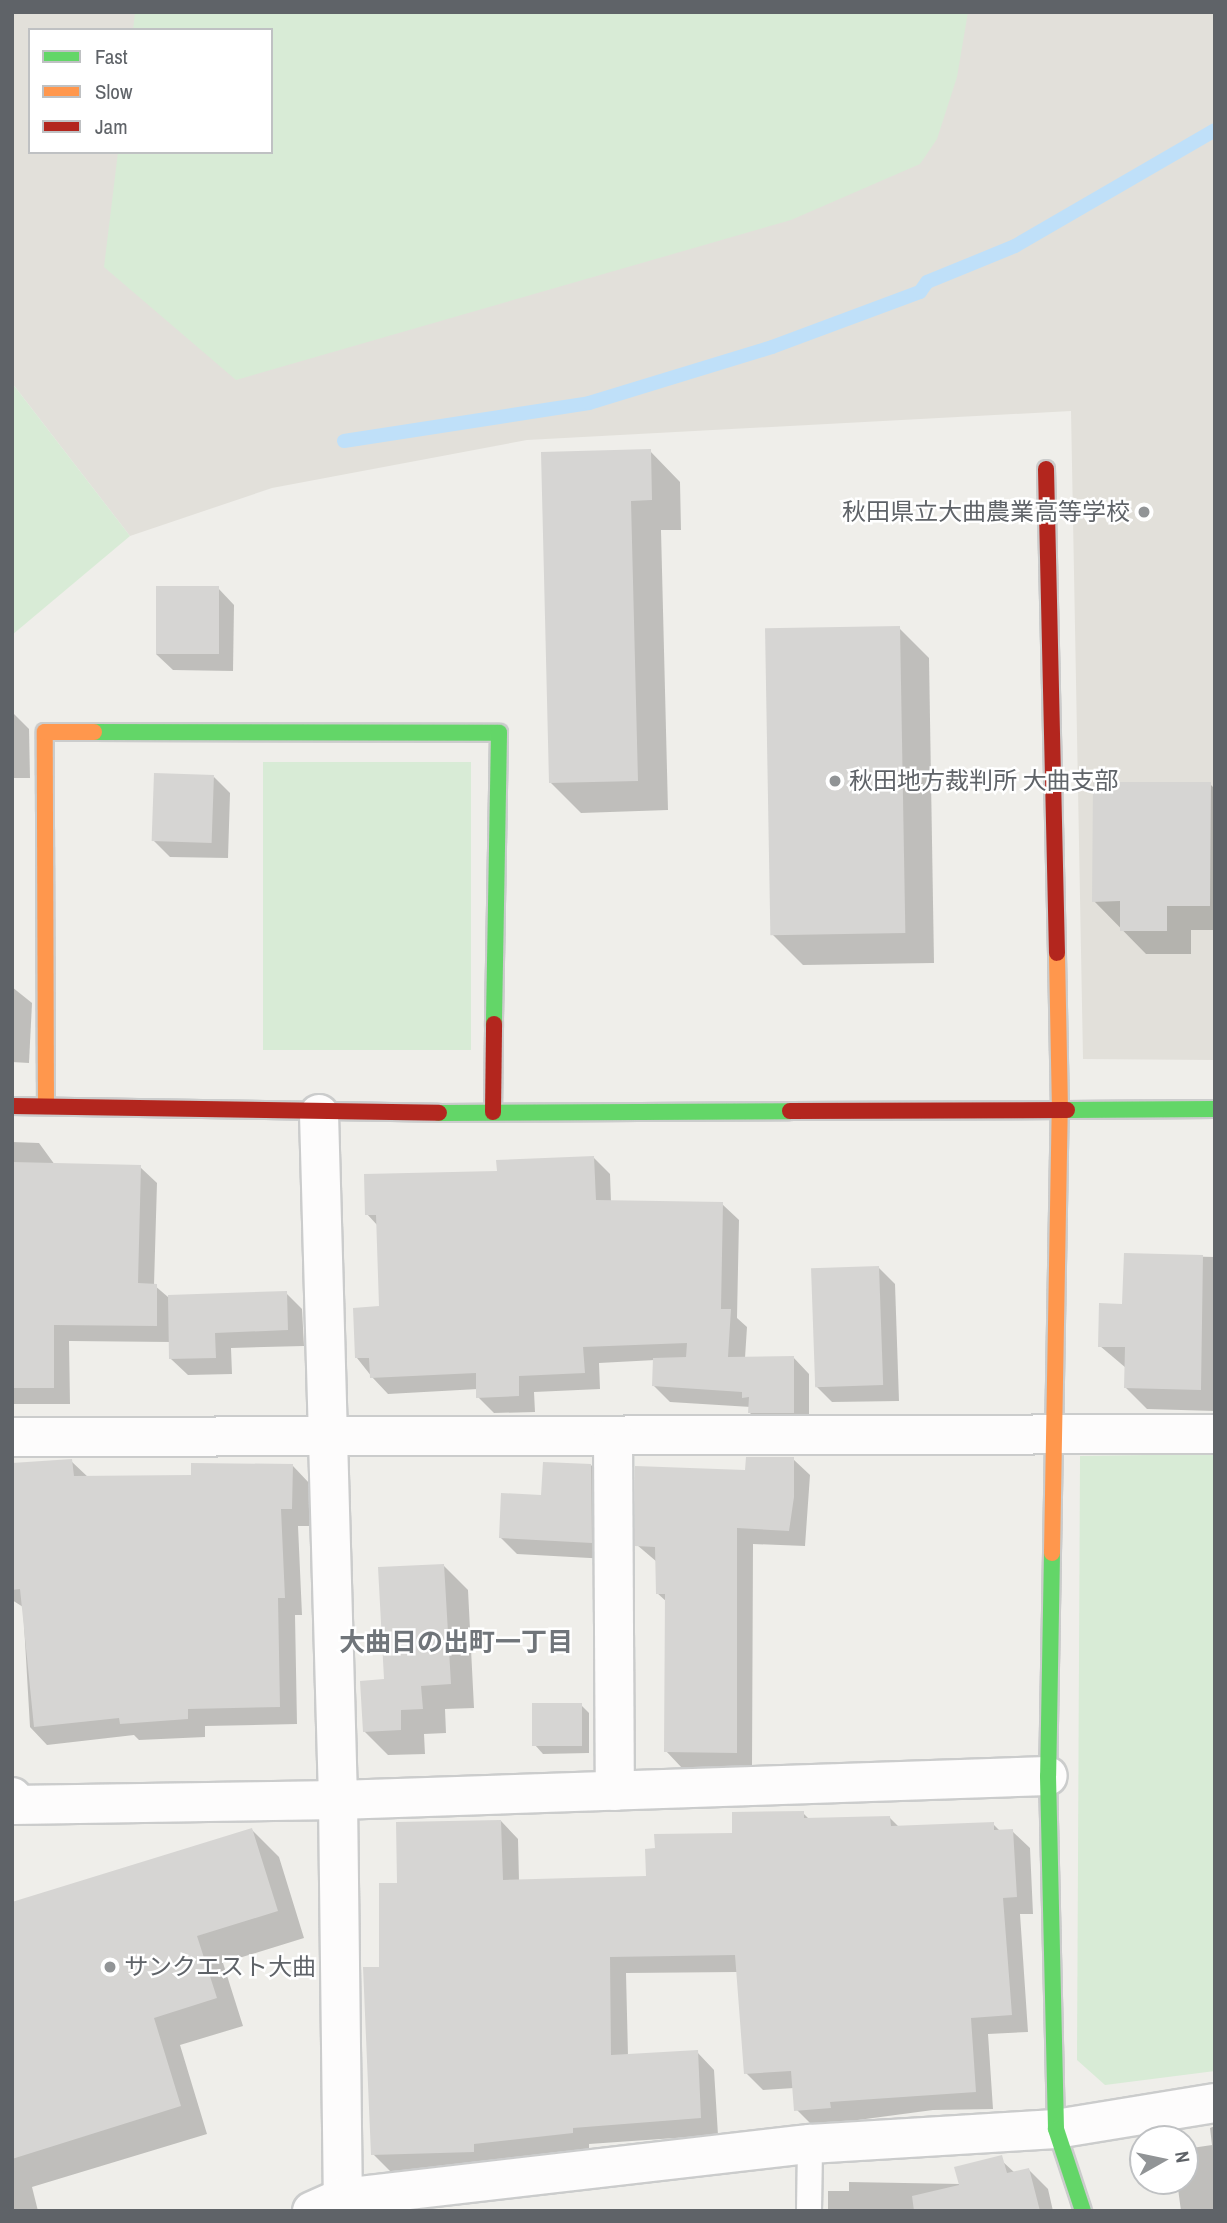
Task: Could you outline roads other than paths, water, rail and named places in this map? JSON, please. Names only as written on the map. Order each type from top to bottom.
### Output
[{"type":"street","points":[[1046,469],[1060,1111],[1048,1776],[1056,2129],[1083,2211]]},
{"type":"street","points":[[46,1106],[45,732],[499,733],[493,1112]]},
{"type":"street","points":[[12,1106],[319,1114],[1215,1109]]},
{"type":"street","points":[[319,1114],[338,1800],[332,2207],[810,2144],[1056,2129],[1215,2103]]},
{"type":"street","points":[[12,1437],[1215,1434]]},
{"type":"street","points":[[613,1437],[615,1790]]},
{"type":"street","points":[[12,1797],[13,1805],[338,1800],[1048,1776]]},
{"type":"lane","points":[[808,2211],[810,2144]]},
{"type":"waterway","points":[[344,441],[589,403],[772,347],[920,292],[927,282],[1015,246],[1215,130]]},
{"type":"place","name":"秋田県立大曲農業高等学校","points":[[1144,512]]},
{"type":"place","name":"秋田地方裁判所 大曲支部","points":[[835,781]]},
{"type":"place","name":"サンクエスト大曲","points":[[110,1967]]},
{"type":"district","name":"大曲日の出町一丁目","points":[[456,1642]]}]
